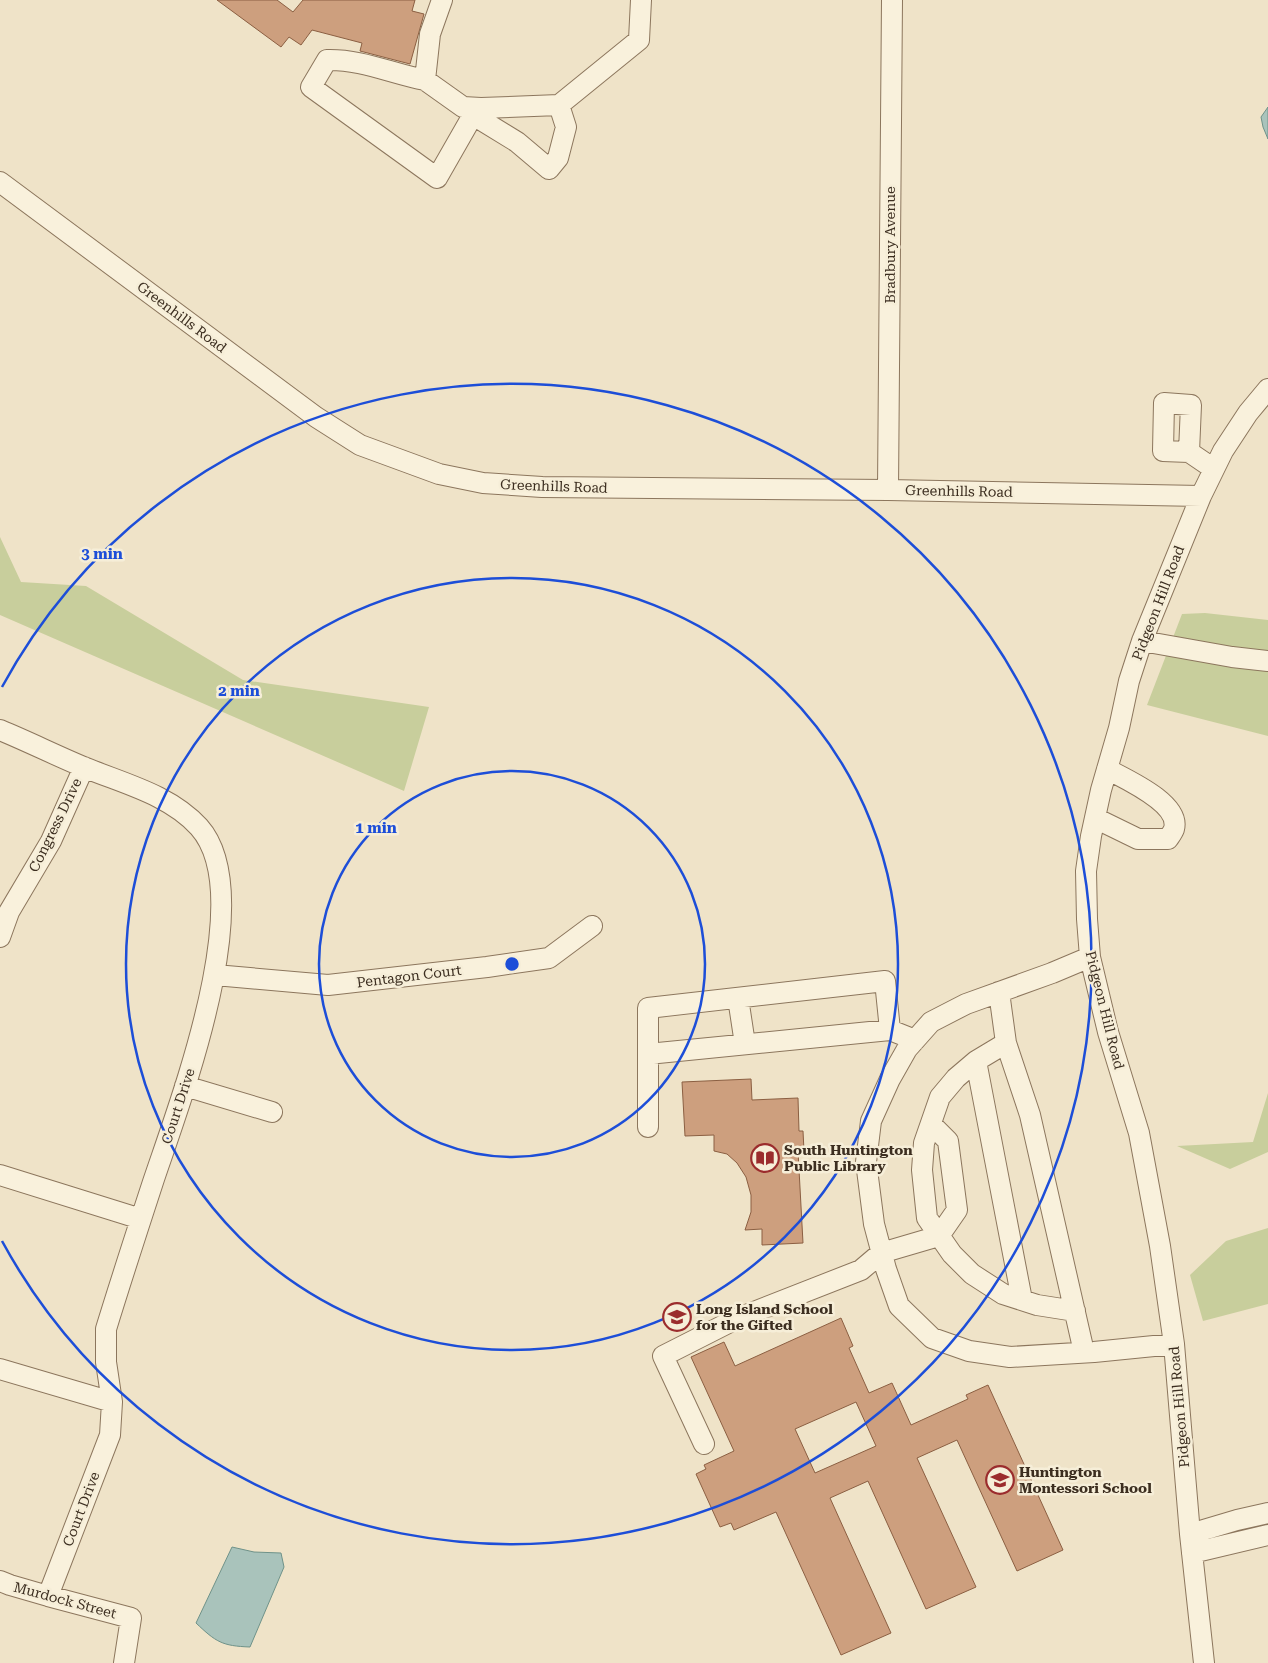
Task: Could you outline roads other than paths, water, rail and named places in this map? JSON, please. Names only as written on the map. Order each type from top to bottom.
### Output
[{"type":"street","points":[[425,80],[430,34],[442,0]]},
{"type":"street","points":[[559,105],[566,127],[558,158],[549,168],[516,142],[473,116],[437,178],[311,86],[327,60],[344,60],[425,80],[463,107],[559,105],[640,40],[641,0]]},
{"type":"street","name":"Bradbury Avenue","points":[[888,490],[892,0]]},
{"type":"street","name":"Greenhills Road","points":[[0,182],[316,417],[360,445],[439,474],[483,483],[529,486],[1201,496]]},
{"type":"street","name":"Pidgeon Hill Road","points":[[1204,1663],[1191,1543],[1174,1344],[1160,1246],[1139,1133],[1108,1032],[1090,957],[1086,871],[1095,818],[1119,728],[1129,681],[1142,641],[1201,496],[1223,451],[1248,413],[1268,390]]},
{"type":"street","points":[[1189,452],[1214,469]]},
{"type":"street","points":[[1142,641],[1268,661]]},
{"type":"street","name":"Court Drive","points":[[0,730],[159,797],[180,809],[200,828],[214,851],[221,885],[221,926],[215,975],[205,1019],[106,1329],[106,1362],[112,1402],[110,1435],[48,1596]]},
{"type":"street","name":"Congress Drive","points":[[0,937],[10,912],[51,841],[84,767]]},
{"type":"street","points":[[1095,818],[1138,839],[1168,839],[1175,828],[1172,814],[1156,797],[1107,769]]},
{"type":"street","name":"Pentagon Court","points":[[215,975],[328,985],[487,967],[549,958],[592,926]]},
{"type":"street","points":[[1090,957],[966,1004],[932,1022],[907,1049],[890,1079],[871,1121],[866,1162],[874,1224],[881,1253],[899,1306],[932,1338],[969,1351],[1010,1357],[1174,1344]]},
{"type":"street","points":[[648,1127],[648,1008],[885,981],[890,1030]]},
{"type":"street","points":[[999,992],[1006,1043],[1030,1115],[1084,1352]]},
{"type":"street","points":[[738,998],[745,1044]]},
{"type":"street","points":[[648,1054],[890,1030],[915,1040]]},
{"type":"street","points":[[1006,1043],[976,1061],[956,1078],[940,1097],[924,1143],[922,1170],[927,1218],[952,1254],[972,1274],[1004,1294],[1037,1305],[1074,1311]]},
{"type":"street","points":[[976,1061],[1022,1300]]},
{"type":"street","points":[[185,1086],[272,1112]]},
{"type":"street","points":[[704,1444],[664,1356],[736,1319],[861,1270],[881,1253],[939,1236],[957,1210],[948,1141],[931,1124]]},
{"type":"street","points":[[0,1175],[141,1219]]},
{"type":"street","points":[[0,1369],[112,1402]]},
{"type":"street","points":[[1191,1543],[1237,1520],[1268,1513]]},
{"type":"street","points":[[1191,1543],[1268,1535]]},
{"type":"street","name":"Murdock Street","points":[[0,1581],[131,1618],[124,1663]]},
{"type":"water","points":[[1268,107],[1268,139],[1261,117]]},
{"type":"water","points":[[232,1547],[254,1552],[281,1553],[284,1567],[250,1647],[220,1642],[196,1623]]},
{"type":"place","name":"South Huntington Public Library","points":[[765,1158]]},
{"type":"place","name":"Long Island School for the Gifted","points":[[677,1317]]},
{"type":"place","name":"Huntington Montessori School","points":[[1000,1480]]}]
